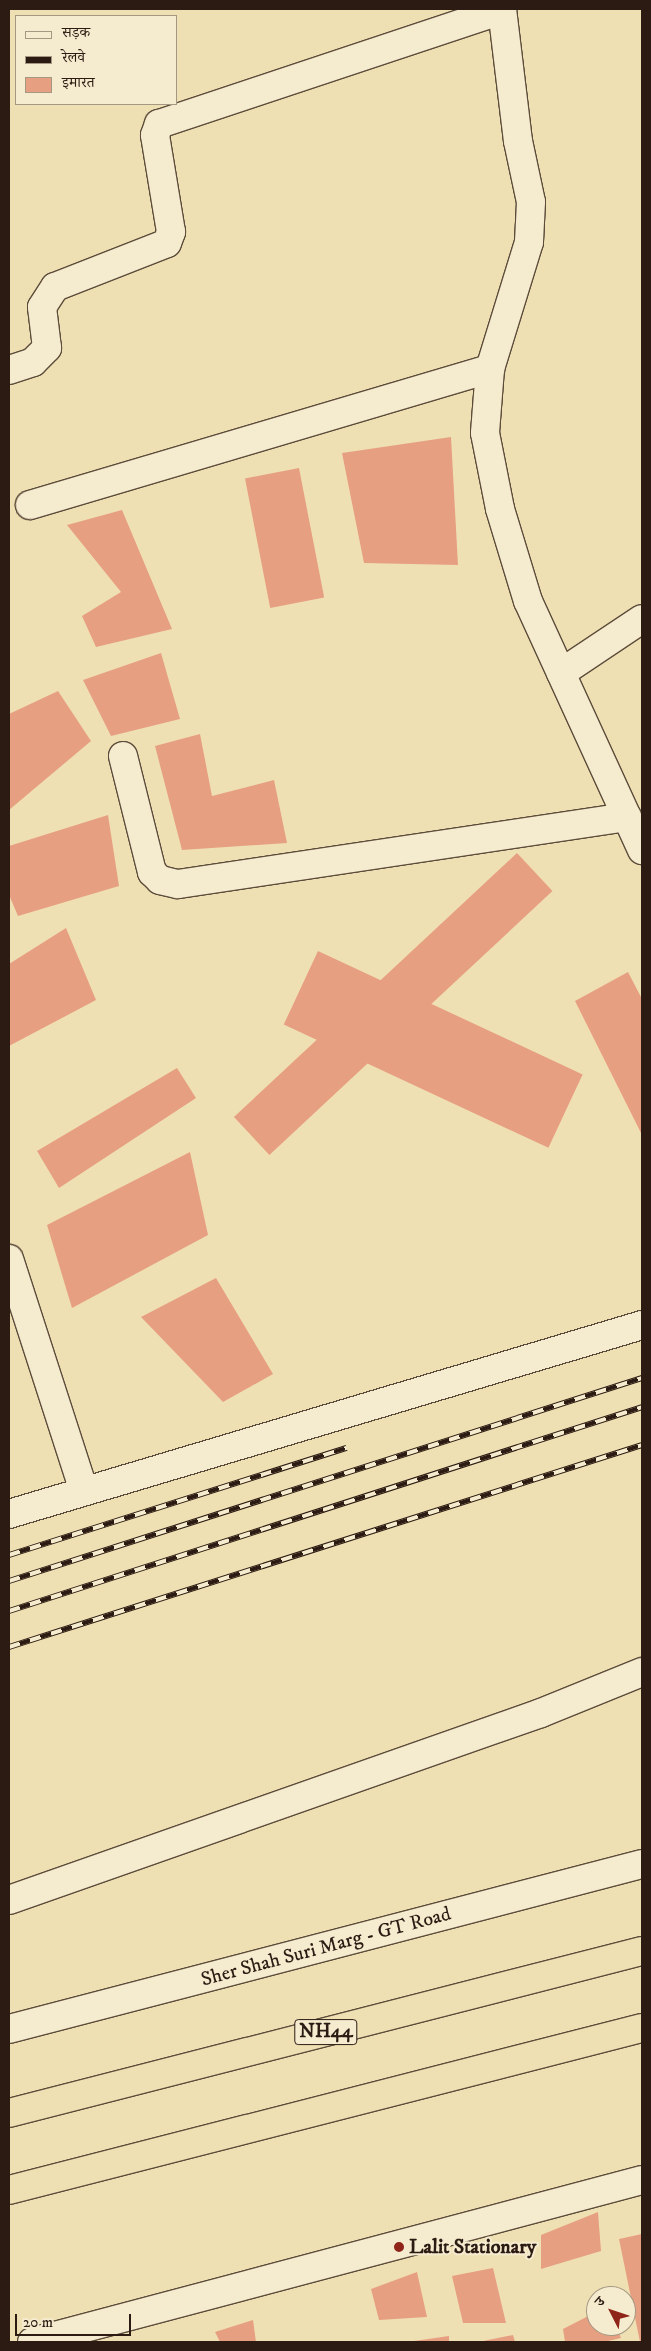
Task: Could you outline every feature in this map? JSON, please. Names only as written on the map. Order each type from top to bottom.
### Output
[{"type":"highway","name":"NH44","points":[[9,2113],[642,1951]]},
{"type":"highway","points":[[9,2190],[642,2028]]},
{"type":"street","points":[[9,370],[33,362],[47,348],[42,307],[55,286],[167,243],[171,232],[155,136],[159,124],[502,9],[518,141],[531,202],[529,242],[490,369],[485,433],[500,509],[528,601],[642,849]]},
{"type":"street","points":[[30,505],[490,369]]},
{"type":"street","points":[[561,673],[642,619]]},
{"type":"street","points":[[123,756],[152,872],[160,880],[178,884],[626,817]]},
{"type":"street","points":[[9,1259],[84,1491]]},
{"type":"street","points":[[9,1514],[642,1324]]},
{"type":"street","points":[[9,1900],[541,1713],[642,1672]]},
{"type":"street","name":"Sher Shah Suri Marg - GT Road","points":[[9,2029],[642,1864]]},
{"type":"street","points":[[32,2342],[642,2180]]},
{"type":"building","points":[[451,437],[458,565],[364,563],[342,453]]},
{"type":"building","points":[[299,468],[324,598],[270,608],[245,478]]},
{"type":"building","points":[[122,510],[172,629],[96,647],[82,616],[121,592],[67,525]]},
{"type":"building","points":[[161,653],[180,719],[111,736],[83,680]]},
{"type":"building","points":[[58,691],[91,741],[9,810],[9,714]]},
{"type":"building","points":[[200,734],[212,796],[274,780],[287,843],[182,850],[155,746]]},
{"type":"building","points":[[108,815],[119,886],[18,916],[9,895],[9,846]]},
{"type":"building","points":[[517,853],[552,891],[269,1155],[234,1117]]},
{"type":"building","points":[[66,928],[96,1000],[9,1046],[9,964]]},
{"type":"building","points":[[318,951],[583,1074],[548,1148],[284,1024]]},
{"type":"building","points":[[628,972],[642,999],[642,1135],[575,1001]]},
{"type":"building","points":[[177,1068],[196,1098],[59,1188],[37,1151]]},
{"type":"building","points":[[190,1152],[208,1235],[72,1308],[47,1225]]},
{"type":"building","points":[[216,1278],[273,1374],[223,1402],[141,1317]]},
{"type":"building","points":[[598,2212],[601,2251],[541,2269],[541,2235]]},
{"type":"building","points":[[642,2234],[642,2342],[640,2342],[636,2322],[636,2286],[629,2286],[619,2239]]},
{"type":"building","points":[[493,2268],[506,2323],[463,2323],[452,2276]]},
{"type":"building","points":[[417,2272],[427,2317],[379,2320],[371,2289]]},
{"type":"building","points":[[586,2317],[586,2336],[620,2336],[621,2338],[604,2342],[565,2342],[563,2329]]},
{"type":"building","points":[[253,2320],[256,2342],[220,2342],[215,2332]]},
{"type":"building","points":[[513,2335],[515,2342],[483,2342],[483,2341]]},
{"type":"building","points":[[449,2336],[449,2342],[414,2342],[414,2341]]},
{"type":"railway","points":[[9,1581],[642,1378]]},
{"type":"railway","points":[[9,1611],[642,1407]]},
{"type":"railway","points":[[9,1647],[642,1445]]},
{"type":"railway","points":[[9,1555],[346,1448]]},
{"type":"place","name":"Lalit Stationary","points":[[399,2247]]}]
